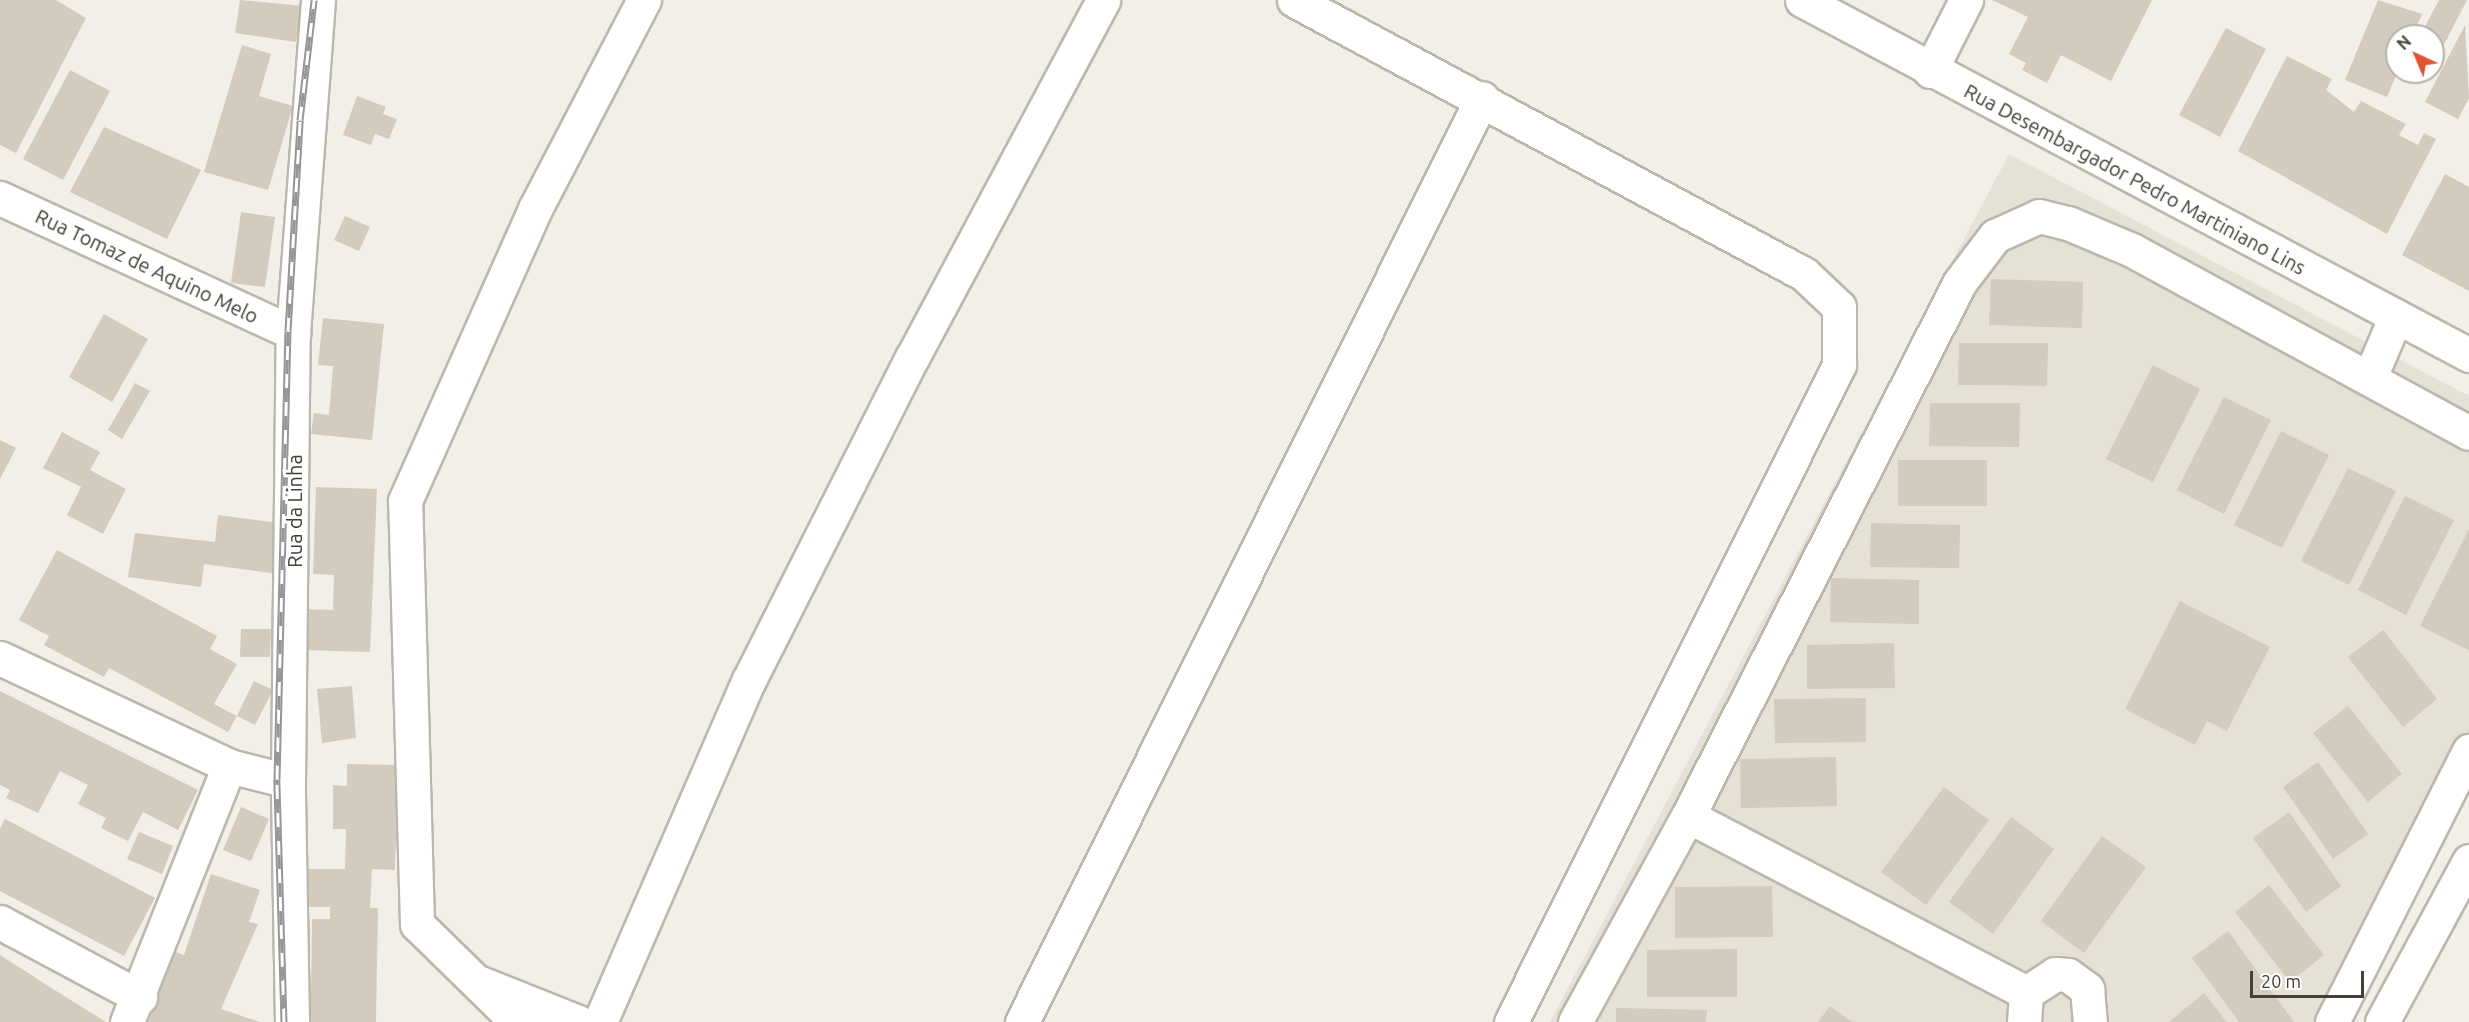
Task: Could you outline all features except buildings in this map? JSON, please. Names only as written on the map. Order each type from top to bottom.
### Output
[{"type":"street","name":"Rua da Linha","points":[[292,1022],[288,782],[293,333],[318,0]]},
{"type":"street","points":[[517,1022],[468,978],[417,924],[405,501],[536,209],[644,0]]},
{"type":"street","points":[[600,1022],[749,680],[912,358],[1103,0]]},
{"type":"street","points":[[1294,0],[1482,98],[1804,274],[1839,307],[1839,364],[1511,1022]]},
{"type":"street","name":"Rua Desembargador Pedro Martiniano Lins","points":[[1802,0],[1930,71],[2469,355]]},
{"type":"street","points":[[1930,71],[1966,0]]},
{"type":"street","points":[[1022,1022],[1482,98]]},
{"type":"street","name":"Rua Tomaz de Aquino Melo","points":[[0,198],[293,333]]},
{"type":"street","points":[[1575,1022],[1688,816],[1960,282],[1995,236],[2039,216],[2068,223],[2132,250],[2370,377],[2469,433]]},
{"type":"street","points":[[2370,377],[2396,315]]},
{"type":"street","points":[[0,658],[229,766],[288,782]]},
{"type":"street","points":[[2332,1022],[2469,751]]},
{"type":"street","points":[[0,922],[134,1009],[229,766]]},
{"type":"street","points":[[1688,816],[2025,1007],[2043,977],[2068,975],[2087,989],[2090,1022]]},
{"type":"street","points":[[2382,1022],[2469,861]]},
{"type":"street","points":[[468,978],[578,1022]]},
{"type":"shaded area","points":[[2009,154],[2469,396],[2469,760],[2331,1022],[1550,1022]]},
{"type":"railway","points":[[284,1022],[277,779],[288,331],[300,120],[314,0]]}]
